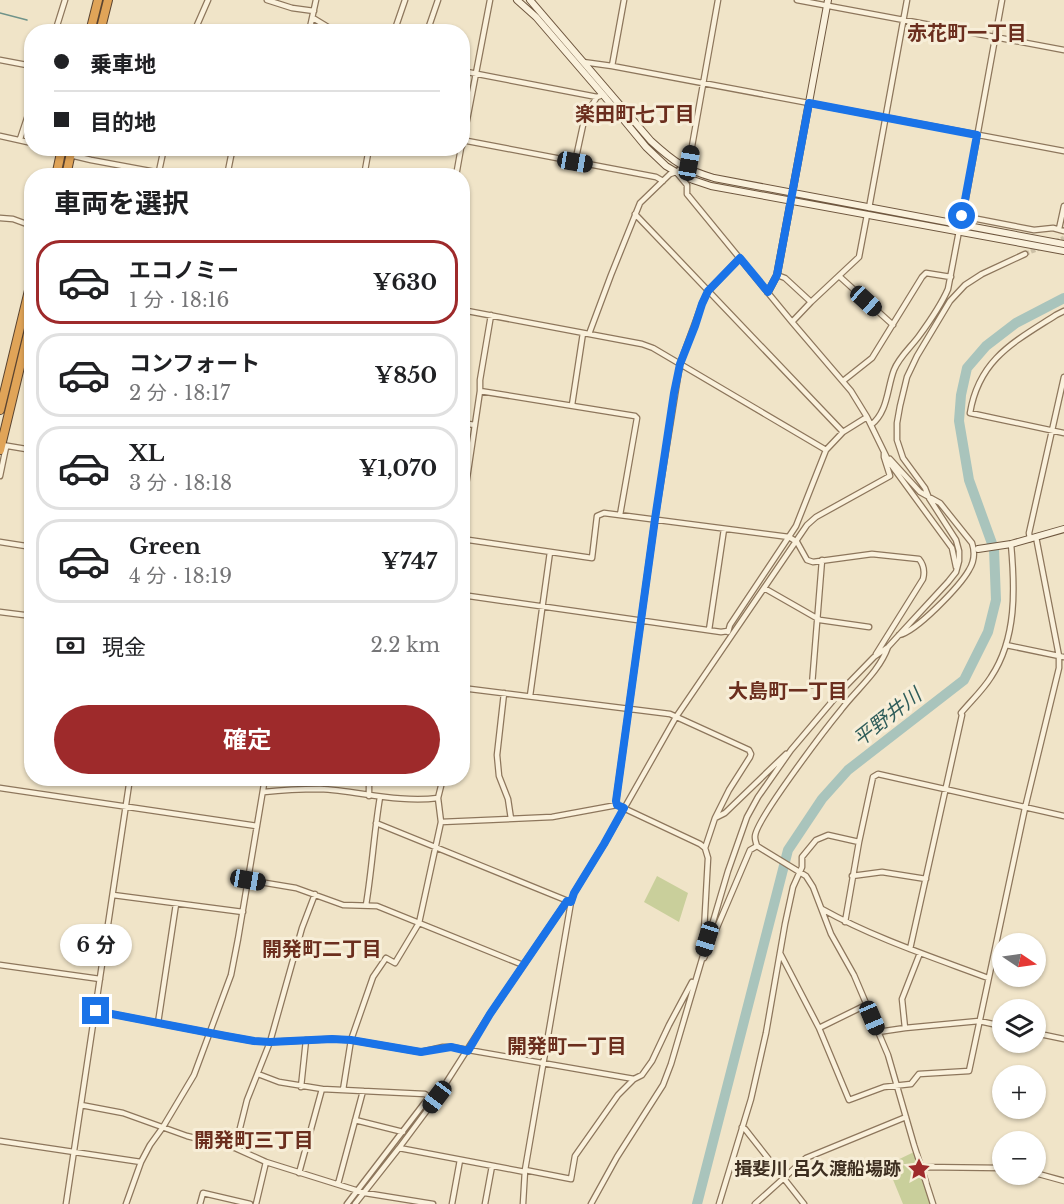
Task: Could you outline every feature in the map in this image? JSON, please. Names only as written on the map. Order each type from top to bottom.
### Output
[{"type":"highway","points":[[92,24],[98,0]]},
{"type":"highway","points":[[102,24],[108,0]]},
{"type":"highway","points":[[0,410],[3,383],[24,307]]},
{"type":"highway","points":[[2,447],[24,367]]},
{"type":"main road","points":[[517,0],[536,17],[600,96],[646,147],[666,166],[693,180],[711,186],[791,200],[1064,244]]},
{"type":"main road","points":[[530,0],[651,141],[672,160],[695,173],[714,178],[792,192],[868,211]]},
{"type":"main road","points":[[768,292],[777,275],[828,3]]},
{"type":"main road","points":[[960,228],[1064,251]]},
{"type":"main road","points":[[976,550],[1010,544],[1064,529]]},
{"type":"street","points":[[58,24],[65,0]]},
{"type":"street","points":[[198,24],[208,0]]},
{"type":"street","points":[[267,0],[291,8],[314,11]]},
{"type":"street","points":[[311,24],[316,0]]},
{"type":"street","points":[[397,24],[405,0]]},
{"type":"street","points":[[430,24],[438,0]]},
{"type":"street","points":[[470,104],[490,0]]},
{"type":"street","points":[[612,66],[624,0]]},
{"type":"street","points":[[589,334],[640,203],[670,174],[689,163],[718,0]]},
{"type":"street","points":[[797,0],[828,3],[903,20],[1064,50]]},
{"type":"street","points":[[792,322],[860,257],[907,0]]},
{"type":"street","points":[[871,425],[876,421],[884,406],[894,369],[919,336],[948,289],[1002,0]]},
{"type":"street","points":[[313,18],[323,24]]},
{"type":"street","points":[[0,60],[24,64]]},
{"type":"street","points":[[583,62],[1064,151]]},
{"type":"street","points":[[470,73],[600,96],[585,116],[575,162]]},
{"type":"street","points":[[20,139],[24,127]]},
{"type":"street","points":[[0,136],[24,140]]},
{"type":"street","points":[[470,145],[575,162],[656,177],[663,181]]},
{"type":"street","points":[[80,156],[130,168]]},
{"type":"street","points":[[676,172],[687,185],[687,194],[851,391],[867,417],[889,462],[952,548],[956,572]]},
{"type":"street","points":[[962,216],[1034,230],[1062,230],[1064,206]]},
{"type":"street","points":[[634,214],[843,432]]},
{"type":"street","points":[[0,218],[24,223]]},
{"type":"street","points":[[591,1204],[617,1157],[663,1085],[728,871],[747,817],[791,750],[841,691],[874,657],[888,647],[956,572],[959,551],[956,540],[925,488],[903,458],[897,440],[900,406],[907,378],[917,356],[950,301],[965,285],[982,274],[1025,254]]},
{"type":"street","points":[[617,805],[655,519],[680,364],[708,291],[740,258]]},
{"type":"street","points":[[843,381],[872,358],[922,276],[926,273],[951,277]]},
{"type":"street","points":[[777,275],[785,278],[811,302]]},
{"type":"street","points":[[839,276],[893,325]]},
{"type":"street","points":[[470,311],[653,348],[826,450]]},
{"type":"street","points":[[1064,311],[999,354],[980,379],[970,413],[1064,433]]},
{"type":"street","points":[[470,455],[491,315]]},
{"type":"street","points":[[1056,315],[1062,318]]},
{"type":"street","points":[[572,405],[583,333]]},
{"type":"street","points":[[780,953],[819,1029],[849,1100],[884,1087],[911,1084],[919,1074],[969,1071],[1061,657],[1033,538],[1029,533],[1064,377]]},
{"type":"street","points":[[480,391],[635,416],[637,418],[620,515]]},
{"type":"street","points":[[730,637],[728,631],[730,625],[796,526],[826,450],[843,432],[867,417]]},
{"type":"street","points":[[470,424],[475,425]]},
{"type":"street","points":[[0,477],[2,447],[24,449]]},
{"type":"street","points":[[884,453],[920,492],[940,503],[976,550],[969,570],[952,592],[931,613],[905,634],[899,635]]},
{"type":"street","points":[[355,1204],[437,1097],[523,965],[569,902],[676,717],[807,525],[816,517],[890,476],[884,453]]},
{"type":"street","points":[[470,540],[592,558],[597,516],[604,513],[789,537],[797,542],[807,560],[813,562],[872,554],[919,558],[923,563],[924,579],[874,657]]},
{"type":"street","points":[[709,630],[724,529]]},
{"type":"street","points":[[0,542],[24,546]]},
{"type":"street","points":[[910,949],[961,713],[991,678],[1006,645],[1014,591],[1010,544]]},
{"type":"street","points":[[530,696],[550,552]]},
{"type":"street","points":[[812,685],[822,560]]},
{"type":"street","points":[[764,588],[817,619],[869,627]]},
{"type":"street","points":[[470,596],[721,632],[728,631]]},
{"type":"street","points":[[0,612],[24,615]]},
{"type":"street","points":[[1006,645],[1061,657]]},
{"type":"street","points":[[888,647],[885,656],[778,794],[754,837],[757,846],[806,876],[813,887],[831,934],[854,975],[888,1055],[933,1204]]},
{"type":"street","points":[[470,689],[670,714],[748,750],[751,754],[750,758],[729,790],[715,818],[705,848]]},
{"type":"street","points":[[504,693],[497,756],[511,819]]},
{"type":"street","points":[[715,818],[725,813],[791,750]]},
{"type":"street","points":[[845,922],[852,876],[873,777],[878,774],[1064,816]]},
{"type":"street","points":[[66,1204],[129,786]]},
{"type":"street","points":[[126,1204],[141,1162],[194,1075],[231,975],[264,786]]},
{"type":"street","points":[[369,786],[369,796]]},
{"type":"street","points":[[343,1090],[351,1040],[373,977],[386,957],[395,963],[419,923],[441,822],[438,798],[441,786]]},
{"type":"street","points":[[0,788],[257,826]]},
{"type":"street","points":[[264,792],[321,789],[380,797],[424,800],[438,798]]},
{"type":"street","points":[[366,905],[380,797]]},
{"type":"street","points":[[441,822],[552,817],[617,805],[624,808],[705,848],[708,858],[704,931],[707,939]]},
{"type":"street","points":[[376,823],[569,902]]},
{"type":"street","points":[[719,1204],[751,1099],[766,1033],[793,887],[797,870],[802,867],[802,857],[816,840],[828,835],[859,842]]},
{"type":"street","points":[[399,1148],[571,1179],[575,1156],[613,1101],[634,1079],[642,1076],[652,1061],[707,952],[750,849],[757,846]]},
{"type":"street","points":[[852,876],[882,872],[926,879]]},
{"type":"street","points":[[248,880],[296,888],[342,904],[377,906],[523,965]]},
{"type":"street","points":[[235,1148],[247,1100],[270,1042],[302,928],[315,894]]},
{"type":"street","points":[[113,895],[243,912]]},
{"type":"street","points":[[523,1204],[525,1171],[569,902]]},
{"type":"street","points":[[158,1023],[176,904]]},
{"type":"street","points":[[821,909],[845,922],[910,949],[988,978]]},
{"type":"street","points":[[905,1028],[902,999],[920,953]]},
{"type":"street","points":[[0,965],[100,979]]},
{"type":"street","points":[[819,1029],[866,1005]]},
{"type":"street","points":[[96,1011],[254,1041],[351,1040],[421,1052],[451,1047],[634,1079]]},
{"type":"street","points":[[878,1032],[979,1021],[992,1024]]},
{"type":"street","points":[[1046,1035],[1064,1039]]},
{"type":"street","points":[[301,1087],[306,1040]]},
{"type":"street","points":[[258,1074],[301,1087],[425,1094],[429,1097],[347,1204]]},
{"type":"street","points":[[299,1173],[322,1089]]},
{"type":"street","points":[[338,1184],[363,1091]]},
{"type":"street","points":[[81,1105],[123,1113],[203,1140],[235,1148],[266,1162],[365,1193],[399,1201],[433,1204]]},
{"type":"street","points":[[755,1204],[806,1158],[906,1116]]},
{"type":"street","points":[[355,1120],[403,1132]]},
{"type":"street","points":[[742,1127],[804,1204]]},
{"type":"street","points":[[0,1141],[141,1162]]},
{"type":"street","points":[[452,1204],[460,1160]]},
{"type":"street","points":[[256,1204],[266,1162]]},
{"type":"street","points":[[485,1204],[492,1166]]},
{"type":"street","points":[[922,1167],[992,1168]]},
{"type":"street","points":[[1046,1176],[1064,1181]]},
{"type":"street","points":[[200,1204],[203,1193],[250,1204]]},
{"type":"green space","points":[[657,876],[688,893],[679,922],[644,902]]},
{"type":"green space","points":[[914,1152],[932,1204],[903,1204],[887,1165]]},
{"type":"waterway","points":[[0,13],[27,20]]},
{"type":"waterway","name":"平野井川","points":[[697,1204],[788,850],[822,799],[848,770],[964,680],[988,632],[996,600],[994,549],[969,480],[959,421],[961,395],[967,368],[986,346],[1016,323],[1064,298]]},
{"type":"tunnel","points":[[1025,254],[1064,238]]},
{"type":"place","name":"揖斐川 呂久渡船場跡","points":[[919,1169]]},
{"type":"district","name":"赤花町一丁目","points":[[967,33]]},
{"type":"district","name":"楽田町七丁目","points":[[635,114]]},
{"type":"district","name":"大島町一丁目","points":[[788,691]]},
{"type":"district","name":"開発町二丁目","points":[[322,949]]},
{"type":"district","name":"開発町一丁目","points":[[567,1046]]},
{"type":"district","name":"開発町三丁目","points":[[254,1140]]},
{"type":"route","points":[[96,1011],[254,1041],[332,1039],[421,1052],[443,1047],[468,1051],[490,1014],[567,901],[571,902],[574,893],[624,808],[617,805],[616,801],[655,519],[680,364],[708,291],[740,258],[768,292],[771,289],[777,275],[809,103],[977,135],[962,216]]}]
